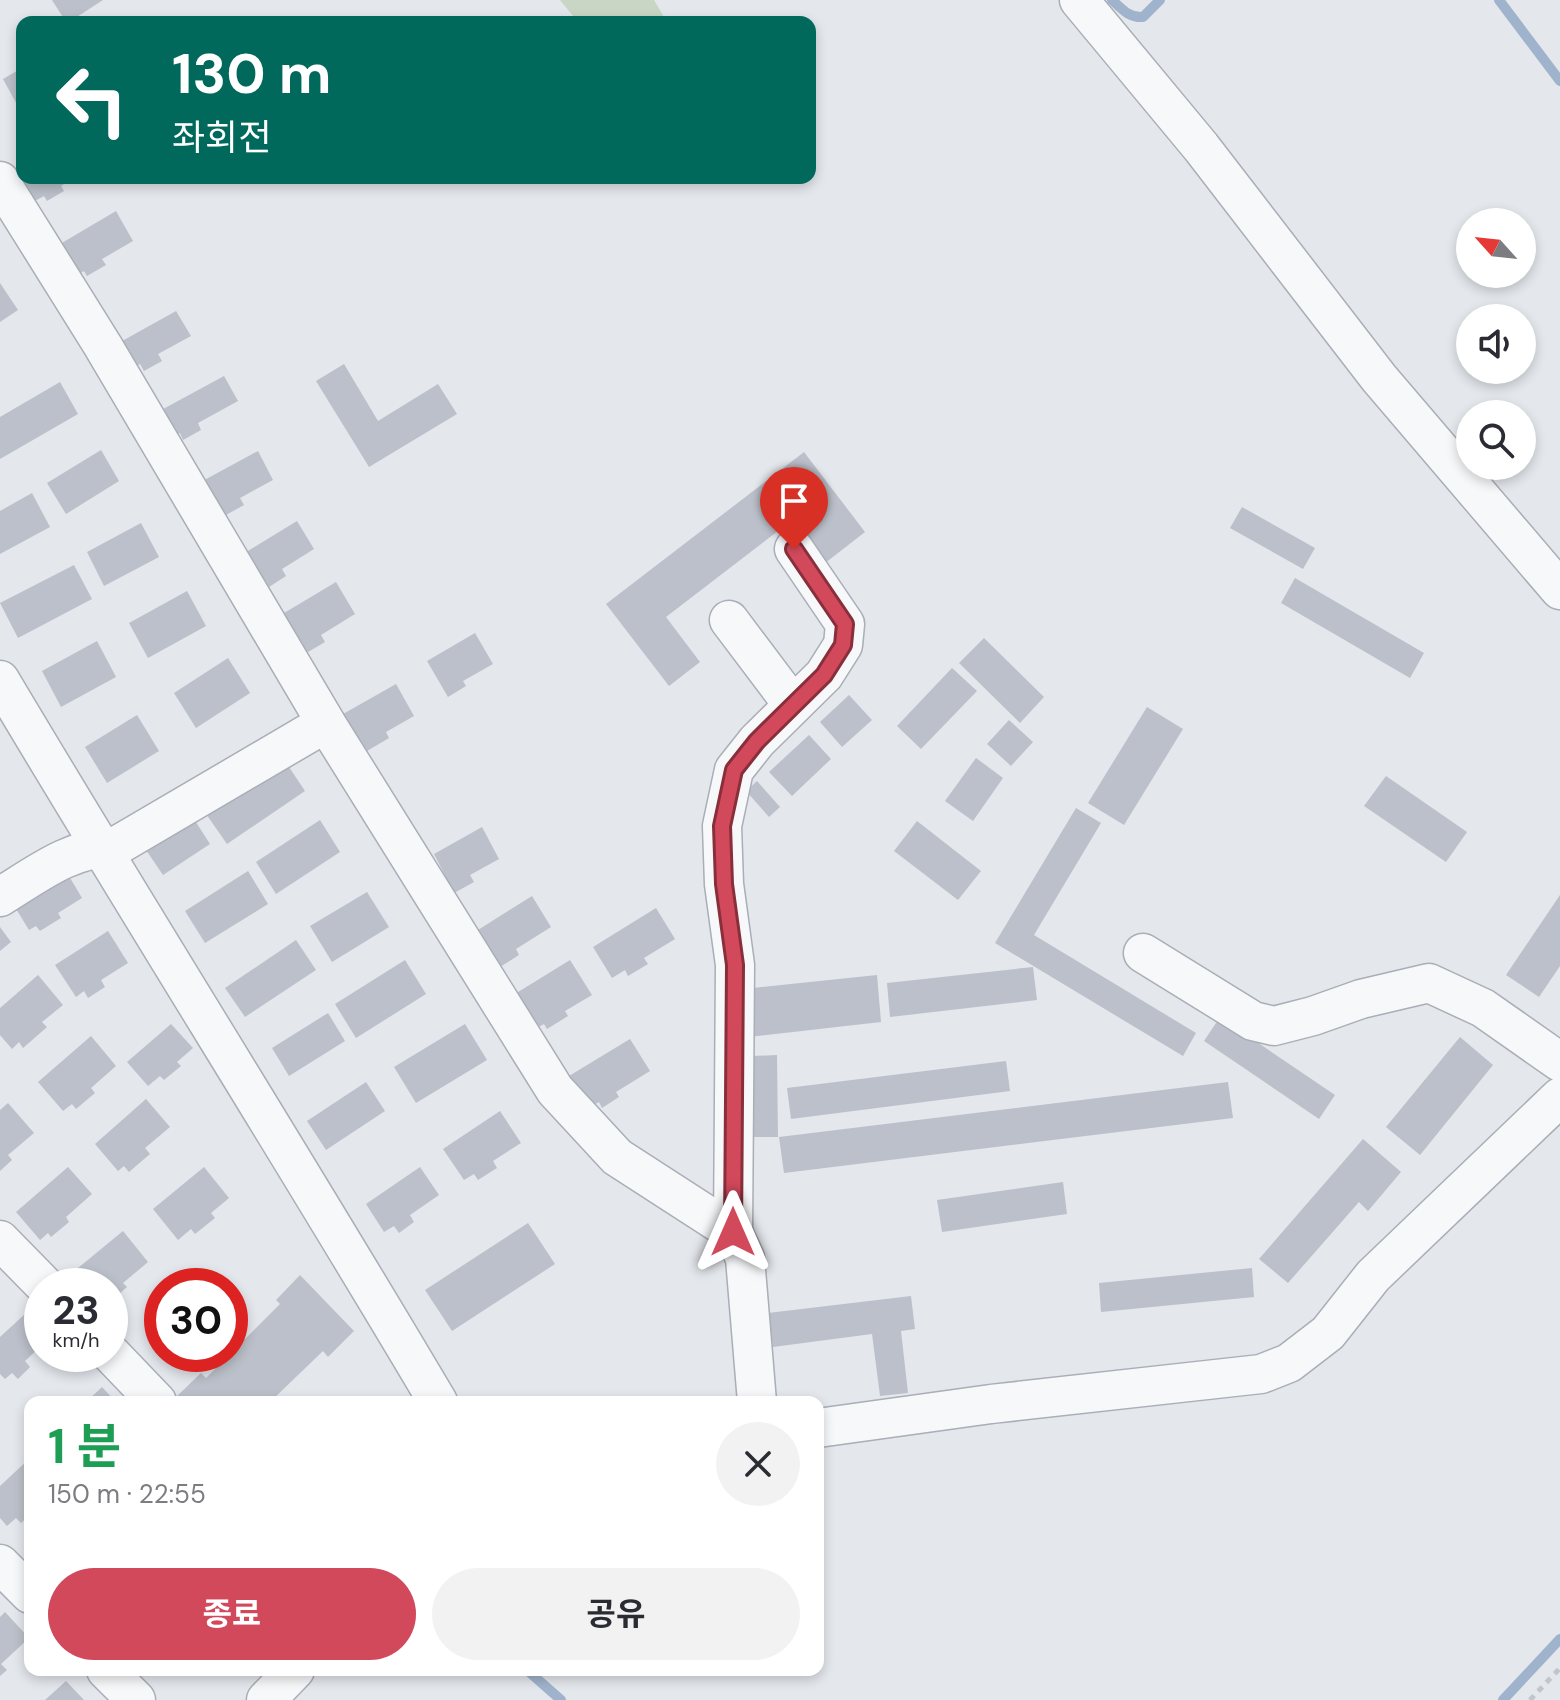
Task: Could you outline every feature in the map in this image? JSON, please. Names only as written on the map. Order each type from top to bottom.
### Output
[{"type":"street","points":[[1079,0],[1201,147],[1379,378],[1560,590]]},
{"type":"street","points":[[0,181],[103,346],[326,723],[555,1090],[617,1157],[733,1232]]},
{"type":"street","points":[[756,1396],[745,1258],[733,1232],[735,965],[724,884],[722,826],[734,770],[757,741],[830,665],[843,645],[845,624],[794,549]]},
{"type":"street","points":[[729,620],[793,705]]},
{"type":"street","points":[[0,680],[99,847],[314,1192],[434,1396]]},
{"type":"street","points":[[0,897],[64,856],[118,845],[326,723]]},
{"type":"street","points":[[1143,953],[1253,1021],[1274,1026],[1361,999],[1429,983],[1483,1008],[1560,1062]]},
{"type":"street","points":[[824,1427],[991,1404],[1261,1374],[1289,1363],[1328,1333],[1373,1276],[1560,1097]]},
{"type":"street","points":[[0,1240],[27,1268]]},
{"type":"street","points":[[128,1372],[151,1396]]},
{"type":"street","points":[[0,1564],[24,1588]]},
{"type":"street","points":[[112,1676],[136,1700]]},
{"type":"street","points":[[266,1700],[289,1676]]},
{"type":"path","points":[[1530,1700],[1560,1668]]},
{"type":"green space","points":[[560,0],[654,0],[663,16],[573,16]]},
{"type":"building","points":[[52,0],[103,0],[78,16],[62,16]]},
{"type":"building","points":[[16,71],[16,103],[3,79]]},
{"type":"building","points":[[20,184],[64,184],[61,186],[64,191],[47,201],[44,196],[31,203]]},
{"type":"building","points":[[116,211],[133,241],[102,259],[106,265],[87,276],[84,271],[73,277],[55,247]]},
{"type":"building","points":[[0,283],[18,310],[0,322]]},
{"type":"building","points":[[176,311],[191,336],[158,354],[162,361],[144,371],[140,364],[129,370],[115,345]]},
{"type":"building","points":[[344,364],[378,421],[438,384],[457,414],[369,467],[316,381]]},
{"type":"building","points":[[224,376],[238,401],[198,423],[201,430],[183,440],[180,433],[169,439],[154,414]]},
{"type":"building","points":[[60,382],[78,414],[0,459],[0,417]]},
{"type":"building","points":[[101,450],[119,481],[66,514],[47,483]]},
{"type":"building","points":[[258,451],[273,480],[240,498],[244,505],[226,515],[222,508],[212,513],[197,484]]},
{"type":"building","points":[[804,452],[865,532],[820,567],[787,524],[666,617],[700,662],[669,686],[606,604]]},
{"type":"building","points":[[32,493],[50,527],[0,554],[0,511]]},
{"type":"building","points":[[1242,507],[1315,548],[1303,569],[1230,528]]},
{"type":"building","points":[[297,521],[314,549],[282,569],[286,576],[269,587],[265,580],[255,585],[238,557]]},
{"type":"building","points":[[141,523],[159,557],[104,586],[87,552]]},
{"type":"building","points":[[74,565],[92,599],[18,638],[0,603]]},
{"type":"building","points":[[1295,578],[1424,653],[1410,678],[1281,603]]},
{"type":"building","points":[[336,582],[355,614],[321,635],[325,642],[308,652],[303,646],[294,651],[274,619]]},
{"type":"building","points":[[187,591],[206,626],[148,658],[129,623]]},
{"type":"building","points":[[475,633],[493,664],[463,681],[466,686],[448,697],[427,661]]},
{"type":"building","points":[[984,638],[1044,697],[1020,723],[959,663]]},
{"type":"building","points":[[97,641],[116,677],[61,707],[42,671]]},
{"type":"building","points":[[228,658],[250,693],[196,728],[174,693]]},
{"type":"building","points":[[952,668],[977,691],[921,749],[897,726]]},
{"type":"building","points":[[396,684],[414,716],[386,732],[389,738],[367,751],[363,744],[354,750],[336,718]]},
{"type":"building","points":[[849,695],[872,720],[842,747],[820,722]]},
{"type":"building","points":[[1147,707],[1183,729],[1124,825],[1088,803]]},
{"type":"building","points":[[137,715],[159,751],[107,783],[85,747]]},
{"type":"building","points":[[1009,720],[1033,742],[1011,766],[987,744]]},
{"type":"building","points":[[809,735],[831,759],[792,796],[769,772]]},
{"type":"building","points":[[283,758],[305,791],[227,844],[204,811]]},
{"type":"building","points":[[976,758],[1003,778],[973,821],[945,801]]},
{"type":"building","points":[[1386,776],[1467,832],[1446,862],[1364,806]]},
{"type":"building","points":[[757,781],[780,807],[769,817],[746,791]]},
{"type":"building","points":[[1076,808],[1101,823],[1034,935],[1196,1033],[1183,1056],[995,943]]},
{"type":"building","points":[[192,816],[210,844],[163,875],[144,847]]},
{"type":"building","points":[[320,820],[340,852],[276,894],[256,862]]},
{"type":"building","points":[[917,821],[981,871],[958,900],[894,851]]},
{"type":"building","points":[[482,827],[499,859],[470,875],[474,882],[454,893],[434,854]]},
{"type":"building","points":[[63,866],[82,898],[58,913],[61,918],[40,931],[36,926],[29,930],[10,899]]},
{"type":"building","points":[[248,871],[268,904],[205,943],[185,911]]},
{"type":"building","points":[[367,892],[389,927],[332,962],[310,926]]},
{"type":"building","points":[[1560,895],[1560,966],[1539,997],[1506,975]]},
{"type":"building","points":[[532,896],[551,927],[516,949],[519,955],[500,967],[470,935]]},
{"type":"building","points":[[656,908],[675,939],[644,958],[648,964],[628,976],[625,970],[612,978],[593,947]]},
{"type":"building","points":[[0,927],[11,942],[0,951]]},
{"type":"building","points":[[108,931],[128,963],[101,980],[105,987],[88,998],[84,991],[76,997],[55,965]]},
{"type":"building","points":[[296,940],[316,970],[245,1017],[225,988]]},
{"type":"building","points":[[405,960],[426,994],[356,1038],[335,1004]]},
{"type":"building","points":[[570,960],[592,995],[565,1011],[568,1016],[547,1029],[544,1024],[531,1031],[510,997]]},
{"type":"building","points":[[1033,967],[1037,1000],[890,1017],[887,983]]},
{"type":"building","points":[[38,975],[63,1005],[42,1022],[47,1027],[23,1048],[19,1042],[12,1049],[0,1035],[0,1008]]},
{"type":"building","points":[[877,975],[881,1022],[748,1037],[743,989]]},
{"type":"building","points":[[328,1013],[345,1041],[289,1076],[272,1048]]},
{"type":"building","points":[[1220,1017],[1335,1095],[1319,1119],[1204,1041]]},
{"type":"building","points":[[171,1024],[193,1048],[177,1062],[181,1066],[164,1080],[160,1076],[148,1086],[127,1062]]},
{"type":"building","points":[[465,1024],[487,1060],[416,1103],[394,1067]]},
{"type":"building","points":[[91,1036],[116,1066],[91,1088],[95,1093],[76,1109],[72,1104],[63,1111],[38,1082]]},
{"type":"building","points":[[1460,1037],[1493,1065],[1420,1155],[1386,1127]]},
{"type":"building","points":[[630,1039],[650,1071],[616,1092],[619,1097],[602,1108],[599,1102],[589,1108],[569,1076]]},
{"type":"building","points":[[777,1055],[778,1137],[754,1137],[753,1056]]},
{"type":"building","points":[[1006,1061],[1010,1091],[791,1119],[787,1088]]},
{"type":"building","points":[[366,1082],[385,1111],[326,1150],[307,1121]]},
{"type":"building","points":[[1228,1082],[1233,1118],[784,1173],[779,1137]]},
{"type":"building","points":[[146,1099],[170,1127],[145,1148],[150,1154],[129,1172],[124,1166],[118,1171],[95,1144]]},
{"type":"building","points":[[8,1103],[34,1133],[8,1155],[12,1160],[0,1171],[0,1110]]},
{"type":"building","points":[[500,1111],[521,1143],[493,1161],[497,1168],[478,1180],[474,1174],[464,1180],[443,1149]]},
{"type":"building","points":[[1363,1139],[1401,1172],[1368,1211],[1359,1202],[1288,1283],[1259,1259]]},
{"type":"building","points":[[68,1167],[92,1194],[66,1217],[69,1222],[51,1237],[48,1233],[40,1240],[16,1212]]},
{"type":"building","points":[[204,1167],[229,1198],[211,1213],[215,1218],[195,1234],[191,1229],[178,1240],[153,1209]]},
{"type":"building","points":[[420,1167],[439,1195],[410,1215],[414,1222],[399,1233],[394,1226],[384,1232],[366,1204]]},
{"type":"building","points":[[1063,1182],[1067,1214],[942,1232],[937,1200]]},
{"type":"building","points":[[528,1223],[555,1264],[452,1331],[425,1290]]},
{"type":"building","points":[[123,1231],[148,1262],[128,1279],[128,1268],[78,1268]]},
{"type":"building","points":[[1252,1268],[1254,1297],[1101,1312],[1099,1283]]},
{"type":"building","points":[[300,1275],[354,1331],[328,1357],[323,1351],[276,1396],[177,1396],[201,1373],[206,1378],[212,1372],[248,1372],[248,1336],[280,1304],[276,1300]]},
{"type":"building","points":[[911,1296],[915,1329],[901,1331],[908,1393],[880,1396],[872,1334],[773,1347],[768,1313]]},
{"type":"building","points":[[24,1315],[25,1372],[18,1379],[12,1373],[5,1379],[0,1374],[0,1337]]},
{"type":"building","points":[[102,1387],[110,1396],[92,1396]]},
{"type":"building","points":[[24,1464],[24,1520],[21,1523],[16,1518],[7,1526],[0,1518],[0,1486]]},
{"type":"building","points":[[5,1612],[24,1633],[24,1643],[1,1664],[7,1670],[0,1676],[0,1617]]},
{"type":"building","points":[[66,1681],[84,1700],[45,1700]]},
{"type":"waterway","points":[[1112,0],[1138,17],[1143,17],[1160,0]]},
{"type":"waterway","points":[[1499,0],[1560,81]]},
{"type":"waterway","points":[[1503,1700],[1560,1639]]},
{"type":"waterway","points":[[534,1676],[561,1700]]},
{"type":"route","points":[[733,1232],[735,965],[724,884],[722,826],[734,770],[757,741],[824,675],[843,645],[845,624],[794,549]]}]
